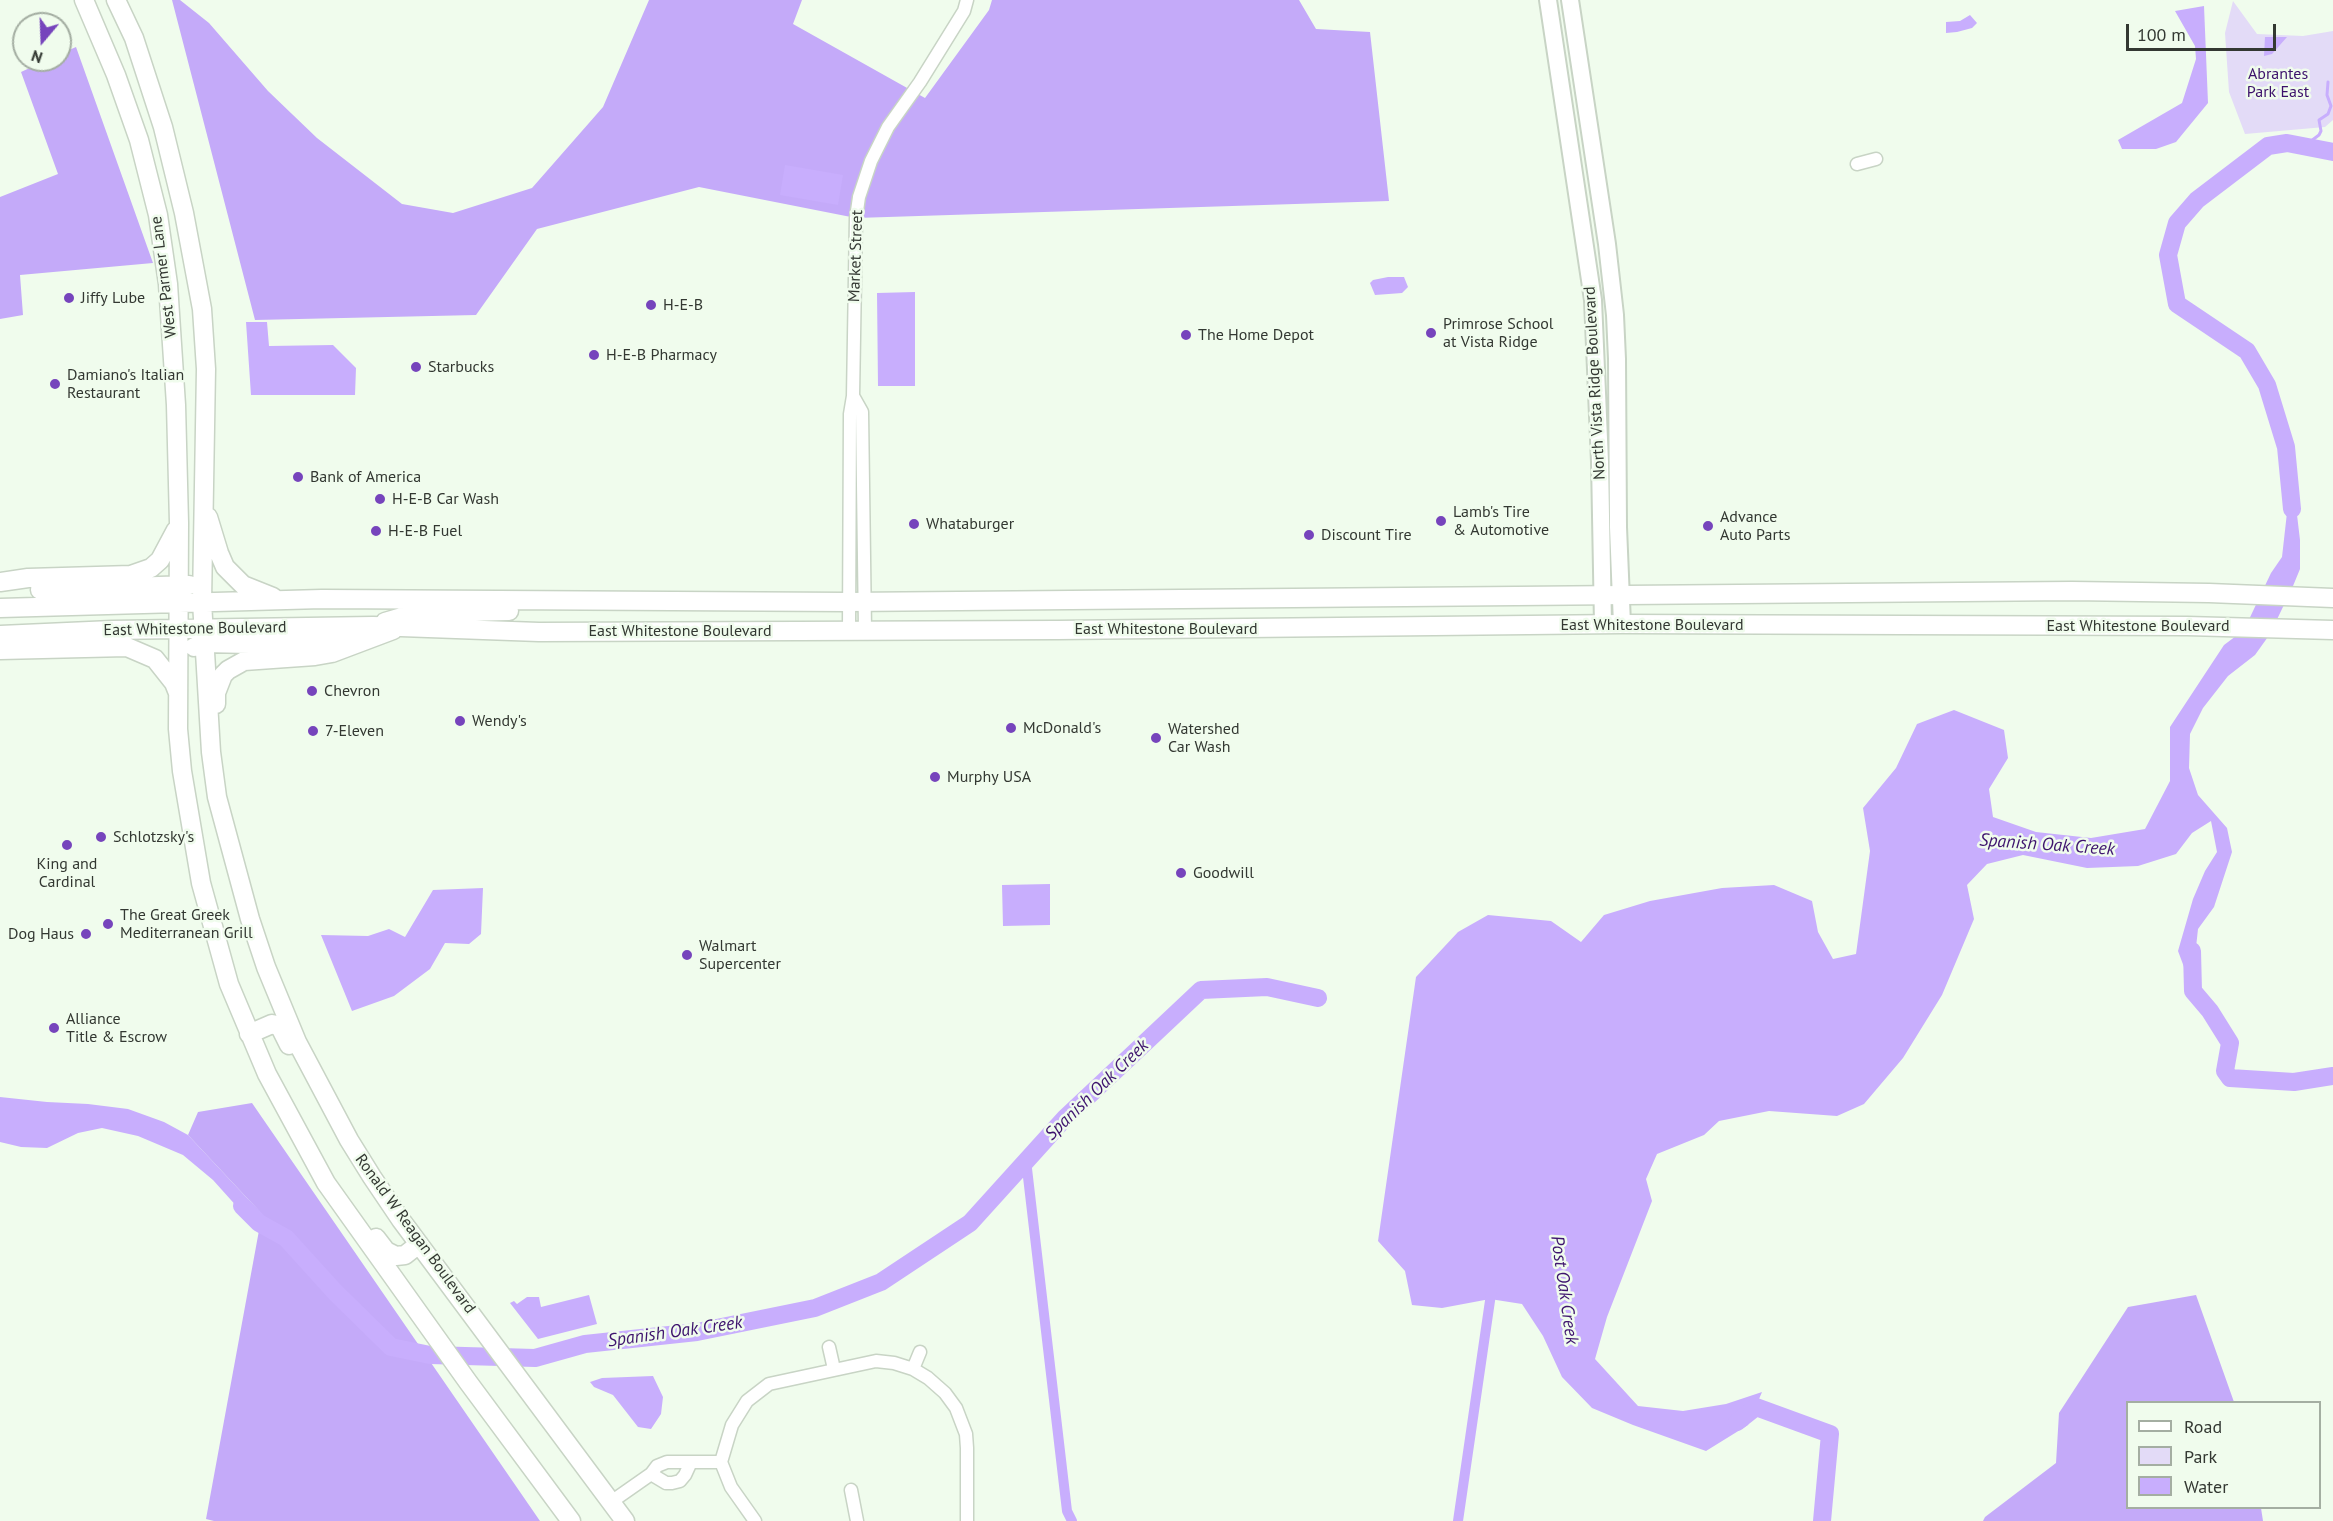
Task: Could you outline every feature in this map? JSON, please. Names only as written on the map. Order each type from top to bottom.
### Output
[{"type":"main road","name":"West Parmer Lane","points":[[84,0],[116,75],[139,140],[158,215],[171,315],[176,405],[179,594]]},
{"type":"main road","name":"West Parmer Lane","points":[[117,1],[134,38],[158,109],[184,213],[202,309],[206,369],[202,602]]},
{"type":"main road","points":[[204,500],[225,567],[243,585],[280,600]]},
{"type":"main road","points":[[0,582],[28,578],[131,575],[151,568],[160,560],[179,523]]},
{"type":"main road","points":[[0,595],[16,591],[51,589],[179,594],[202,575]]},
{"type":"main road","name":"East Whitestone Boulevard","points":[[0,608],[179,594],[202,602],[280,600],[857,602],[2072,591],[2333,598]]},
{"type":"main road","points":[[179,594],[178,729],[195,859],[212,931],[229,984],[249,1034],[285,1110],[326,1183],[468,1382],[571,1521]]},
{"type":"main road","name":"East Whitestone Boulevard","points":[[0,635],[179,628],[204,636],[296,645],[323,642],[417,613],[644,609],[665,601]]},
{"type":"main road","name":"Ronald W Reagan Boulevard","points":[[202,602],[211,752],[217,797],[250,919],[266,967],[297,1042],[349,1140],[401,1220],[625,1521]]},
{"type":"main road","name":"East Whitestone Boulevard","points":[[373,626],[539,632],[1603,624],[2187,626],[2333,630]]},
{"type":"main road","points":[[211,752],[218,731],[216,693],[219,682],[228,670],[244,661],[332,653],[401,627]]},
{"type":"main road","points":[[179,674],[184,657],[204,636]]},
{"type":"main road","points":[[0,650],[127,647],[155,659],[174,683],[178,695]]},
{"type":"main road","points":[[249,1034],[272,1024],[280,1027],[302,1073],[350,1159],[369,1187],[401,1220]]},
{"type":"main road","points":[[285,1110],[304,1131],[350,1202],[386,1251],[391,1255],[400,1256],[419,1244]]},
{"type":"street","name":"Market Street","points":[[857,630],[849,414],[853,396],[856,218],[859,197],[871,161],[888,127],[920,82],[964,10],[967,0]]},
{"type":"street","name":"North Vista Ridge Boulevard","points":[[1548,0],[1593,300],[1600,452],[1603,624]]},
{"type":"street","name":"North Vista Ridge Boulevard","points":[[1570,0],[1607,244],[1615,315],[1622,624]]},
{"type":"street","points":[[1857,164],[1876,159]]},
{"type":"street","points":[[829,1347],[834,1369]]},
{"type":"street","points":[[913,1369],[920,1352]]},
{"type":"street","points":[[755,1521],[730,1487],[721,1462],[722,1453],[739,1412],[757,1392],[769,1384],[876,1361],[894,1363],[913,1369],[928,1378],[945,1393],[961,1419],[967,1448],[967,1521]]},
{"type":"street","points":[[611,1502],[651,1474],[657,1466],[667,1462],[721,1462]]},
{"type":"street","points":[[651,1474],[672,1484],[680,1481],[692,1462]]},
{"type":"street","points":[[851,1490],[857,1521]]},
{"type":"green space","name":"Abrantes Park East","points":[[2233,1],[2257,34],[2303,36],[2333,31],[2333,120],[2325,127],[2245,134],[2229,92],[2225,33]]},
{"type":"shaded area","points":[[172,0],[180,0],[209,23],[268,91],[317,138],[402,204],[453,213],[532,188],[603,107],[649,0],[802,0],[793,24],[925,98],[989,10],[992,0],[1299,0],[1316,29],[1370,32],[1389,201],[856,218],[699,187],[537,229],[476,315],[255,320]]},
{"type":"shaded area","points":[[76,47],[153,263],[20,275],[23,315],[0,319],[0,197],[58,174],[21,72],[72,72],[72,49]]},
{"type":"shaded area","points":[[252,1103],[540,1521],[214,1521],[206,1519],[262,1214],[188,1135],[198,1112]]},
{"type":"shaded area","points":[[2196,1295],[2234,1401],[2126,1401],[2126,1509],[2261,1509],[2263,1521],[1983,1521],[1985,1517],[2056,1463],[2059,1413],[2128,1307]]},
{"type":"water","points":[[2204,6],[2208,103],[2176,142],[2156,149],[2122,149],[2118,140],[2182,103],[2196,59],[2195,46],[2175,11]]},
{"type":"water","points":[[1970,15],[1977,23],[1972,28],[1946,33],[1946,22],[1960,21]]},
{"type":"water","points":[[2265,37],[2287,37],[2272,54],[2264,56]]},
{"type":"water","points":[[785,165],[843,175],[838,205],[780,195]]},
{"type":"water","points":[[1404,277],[1408,287],[1402,293],[1375,295],[1370,283],[1373,280]]},
{"type":"water","points":[[915,292],[915,386],[878,386],[877,293]]},
{"type":"water","points":[[246,322],[267,322],[269,346],[333,345],[356,368],[355,395],[251,395]]},
{"type":"water","points":[[2290,486],[2295,498],[2300,540],[2300,569],[2270,634],[2255,655],[2228,676],[2203,708],[2190,734],[2189,768],[2198,795],[2227,828],[2232,852],[2214,907],[2198,929],[2193,991],[2178,951],[2193,899],[2205,871],[2217,852],[2211,821],[2192,833],[2176,854],[2138,866],[2087,868],[2023,855],[1987,864],[1967,885],[1974,919],[1942,995],[1903,1058],[1864,1104],[1837,1116],[1769,1111],[1719,1121],[1704,1135],[1657,1154],[1646,1179],[1652,1201],[1607,1317],[1595,1359],[1638,1406],[1683,1411],[1726,1404],[1762,1392],[1748,1425],[1706,1451],[1633,1425],[1592,1408],[1562,1377],[1543,1336],[1522,1304],[1490,1299],[1442,1308],[1412,1305],[1405,1271],[1378,1241],[1416,977],[1458,932],[1488,915],[1551,921],[1581,942],[1604,915],[1650,901],[1722,888],[1774,885],[1812,901],[1818,932],[1833,959],[1856,954],[1870,851],[1863,808],[1896,768],[1917,724],[1954,710],[2004,730],[2008,758],[1989,789],[1993,817],[2036,832],[2091,838],[2145,829],[2170,781],[2170,727],[2224,645],[2244,630],[2271,573],[2282,557]]},
{"type":"water","points":[[1050,884],[1050,925],[1003,926],[1002,885]]},
{"type":"water","points":[[483,888],[481,934],[469,944],[445,943],[430,969],[394,996],[352,1011],[321,935],[368,936],[389,929],[405,937],[433,890]]},
{"type":"water","points":[[0,1097],[128,1109],[164,1122],[188,1135],[262,1214],[257,1229],[213,1180],[183,1155],[138,1136],[102,1128],[78,1133],[47,1148],[21,1147],[0,1142]]},
{"type":"water","points":[[589,1295],[597,1324],[538,1339],[510,1303],[514,1301],[517,1304],[527,1297],[539,1297],[541,1307]]},
{"type":"water","points":[[653,1376],[663,1397],[661,1414],[651,1429],[638,1427],[613,1395],[594,1387],[590,1382],[602,1378]]},
{"type":"waterway","points":[[2303,147],[2319,135],[2321,131],[2319,120],[2328,114],[2331,106],[2327,95],[2328,82]]},
{"type":"waterway","name":"Spanish Oak Creek","points":[[2292,509],[2286,447],[2267,385],[2247,351],[2177,304],[2168,255],[2177,223],[2197,200],[2268,146],[2287,143],[2333,152]]},
{"type":"waterway","points":[[2192,951],[2193,991],[2210,1011],[2230,1043],[2225,1071],[2230,1078],[2294,1082],[2333,1076]]},
{"type":"waterway","name":"Spanish Oak Creek","points":[[242,1206],[259,1223],[286,1238],[335,1292],[391,1347],[430,1355],[535,1358],[585,1344],[697,1332],[815,1308],[881,1282],[970,1223],[1065,1118],[1201,990],[1267,987],[1318,998]]},
{"type":"waterway","points":[[1026,1160],[1067,1511],[1072,1521]]},
{"type":"waterway","points":[[1458,1521],[1492,1287]]},
{"type":"waterway","name":"Post Oak Creek","points":[[1737,1422],[1756,1407],[1830,1434],[1822,1521]]},
{"type":"place","name":"Jiffy Lube","points":[[69,298]]},
{"type":"place","name":"H-E-B","points":[[651,305]]},
{"type":"place","name":"Primrose School at Vista Ridge","points":[[1431,333]]},
{"type":"place","name":"The Home Depot","points":[[1186,335]]},
{"type":"place","name":"H-E-B Pharmacy","points":[[594,355]]},
{"type":"place","name":"Starbucks","points":[[416,367]]},
{"type":"place","name":"Damiano's Italian Restaurant","points":[[55,384]]},
{"type":"place","name":"Bank of America","points":[[298,477]]},
{"type":"place","name":"H-E-B Car Wash","points":[[380,499]]},
{"type":"place","name":"Lamb's Tire & Automotive","points":[[1441,521]]},
{"type":"place","name":"Whataburger","points":[[914,524]]},
{"type":"place","name":"Advance Auto Parts","points":[[1708,526]]},
{"type":"place","name":"H-E-B Fuel","points":[[376,531]]},
{"type":"place","name":"Discount Tire","points":[[1309,535]]},
{"type":"place","name":"Chevron","points":[[312,691]]},
{"type":"place","name":"Wendy's","points":[[460,721]]},
{"type":"place","name":"McDonald's","points":[[1011,728]]},
{"type":"place","name":"7-Eleven","points":[[313,731]]},
{"type":"place","name":"Watershed Car Wash","points":[[1156,738]]},
{"type":"place","name":"Murphy USA","points":[[935,777]]},
{"type":"place","name":"Schlotzsky's","points":[[101,837]]},
{"type":"place","name":"King and Cardinal","points":[[67,845]]},
{"type":"place","name":"Goodwill","points":[[1181,873]]},
{"type":"place","name":"The Great Greek Mediterranean Grill","points":[[108,924]]},
{"type":"place","name":"Dog Haus","points":[[86,934]]},
{"type":"place","name":"Walmart Supercenter","points":[[687,955]]},
{"type":"place","name":"Alliance Title & Escrow","points":[[54,1028]]}]
